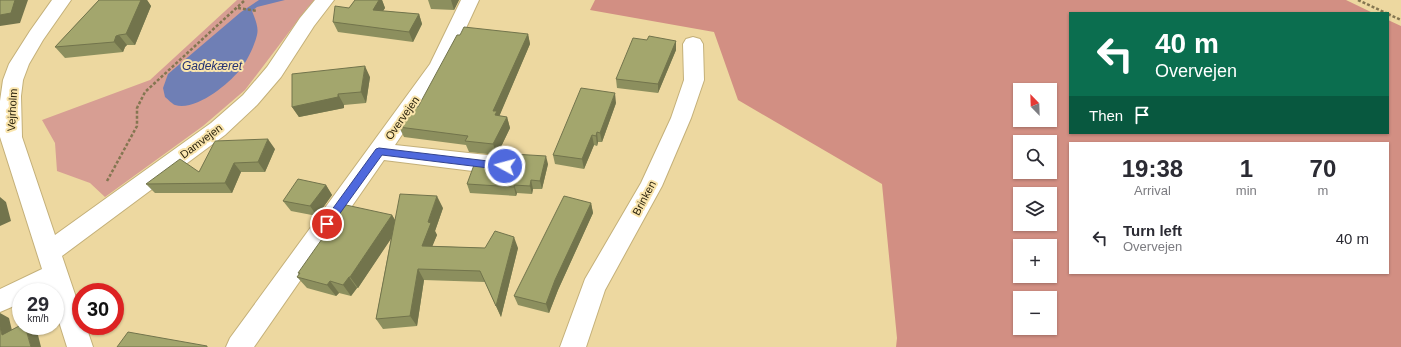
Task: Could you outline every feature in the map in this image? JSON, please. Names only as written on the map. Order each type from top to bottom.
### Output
[{"type":"street","name":"Vejrholm","points":[[62,0],[32,43],[15,73],[6,84],[10,107],[11,137],[80,347]]},
{"type":"street","name":"Damvejen","points":[[52,263],[218,129],[250,100],[274,72],[307,22],[325,0]]},
{"type":"street","name":"Overvejen","points":[[239,347],[438,67],[470,0]]},
{"type":"street","name":"Brinken","points":[[574,347],[594,287],[651,186],[681,118],[694,80],[694,44]]},
{"type":"street","points":[[379,151],[505,166]]},
{"type":"street","points":[[0,301],[52,263]]},
{"type":"path","points":[[104,185],[137,126],[136,121],[139,101],[145,92],[245,0]]},
{"type":"path","points":[[1358,0],[1385,12]]},
{"type":"path","points":[[238,7],[257,11]]},
{"type":"path","points":[[1389,14],[1401,20]]},
{"type":"shaded area","points":[[237,0],[317,0],[308,7],[245,90],[203,126],[105,197],[90,183],[57,171],[55,143],[42,120],[150,80]]},
{"type":"shaded area","points":[[595,0],[1346,0],[1371,12],[1069,12],[1069,134],[1389,134],[1389,20],[1401,26],[1401,347],[896,347],[897,338],[882,184],[738,100],[714,32],[590,10]]},
{"type":"water","name":"Gadekæret","points":[[259,0],[285,0],[257,7],[252,11],[257,26],[257,35],[247,59],[234,77],[210,96],[192,104],[183,106],[175,105],[165,97],[163,88],[168,74],[241,12]]},
{"type":"building","points":[[0,0],[15,0],[11,13],[0,15]]},
{"type":"building","points":[[99,0],[141,0],[126,34],[116,36],[114,42],[55,47]]},
{"type":"building","points":[[355,0],[379,0],[373,10],[419,14],[409,32],[333,22],[335,6],[349,8]]},
{"type":"building","points":[[464,27],[528,34],[493,111],[497,111],[495,115],[507,117],[493,144],[465,141],[468,136],[399,127],[412,106],[418,107],[457,35],[460,35]]},
{"type":"building","points":[[649,36],[676,41],[658,84],[616,79],[633,38],[647,40]]},
{"type":"building","points":[[365,66],[361,92],[338,94],[338,97],[292,107],[292,74]]},
{"type":"building","points":[[581,88],[615,93],[600,133],[597,132],[596,136],[592,135],[582,159],[553,155]]},
{"type":"building","points":[[268,139],[258,162],[234,163],[225,183],[146,184],[180,159],[199,172],[215,141]]},
{"type":"building","points":[[513,154],[546,156],[540,181],[531,180],[530,186],[514,185],[514,187],[467,184],[474,165],[502,168],[512,164],[515,158]]},
{"type":"building","points":[[298,179],[326,185],[310,206],[283,201]]},
{"type":"building","points":[[400,194],[437,196],[428,222],[431,223],[422,246],[485,248],[495,231],[514,237],[496,306],[480,271],[418,269],[410,316],[376,319]]},
{"type":"building","points":[[564,196],[591,203],[555,280],[546,304],[514,296]]},
{"type":"building","points":[[346,205],[392,215],[343,285],[330,281],[327,285],[297,277],[300,273],[298,273]]},
{"type":"building","points":[[0,327],[2,335],[12,330],[12,335],[28,335],[31,347],[0,347]]},
{"type":"building","points":[[128,332],[207,346],[207,347],[117,347]]},
{"type":"route","points":[[327,224],[379,151],[505,166]]}]
